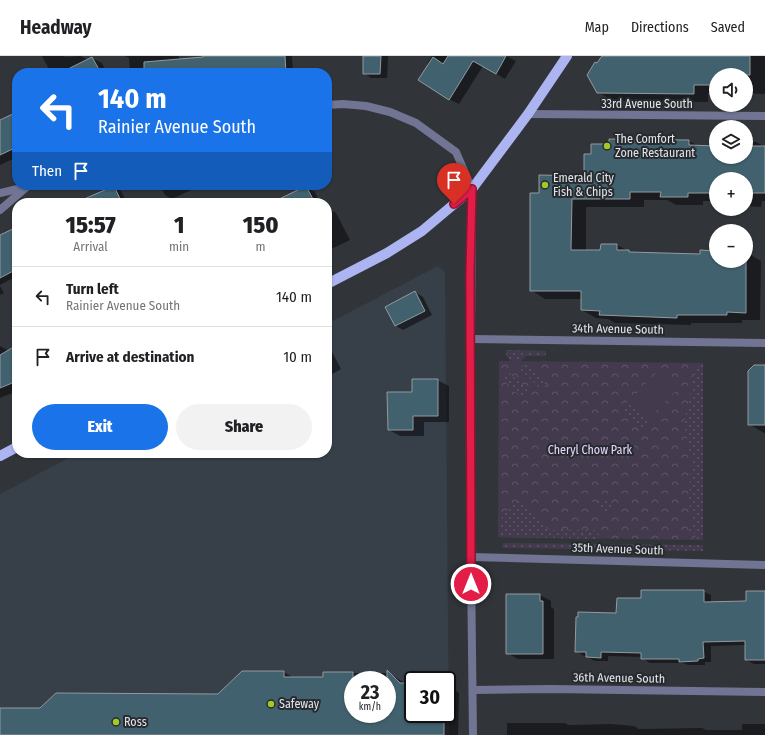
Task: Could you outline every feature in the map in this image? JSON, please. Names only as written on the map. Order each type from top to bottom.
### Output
[{"type":"main road","points":[[332,281],[387,253],[422,231],[472,189],[528,114],[567,56]]},
{"type":"main road","points":[[0,456],[12,450]]},
{"type":"street","points":[[332,105],[366,106],[390,112],[416,123],[456,152],[472,189],[470,273],[473,735]]},
{"type":"street","name":"33rd Avenue South","points":[[528,114],[765,116]]},
{"type":"street","points":[[0,193],[12,190]]},
{"type":"street","points":[[14,198],[23,190]]},
{"type":"street","points":[[0,210],[12,200]]},
{"type":"street","name":"34th Avenue South","points":[[471,339],[765,343]]},
{"type":"street","name":"35th Avenue South","points":[[471,557],[765,565]]},
{"type":"street","name":"36th Avenue South","points":[[473,690],[551,689],[765,692]]},
{"type":"shaded area","points":[[438,266],[445,272],[448,671],[404,671],[404,723],[449,723],[449,735],[0,735],[0,494],[68,458],[332,458],[332,321]]},
{"type":"green space","points":[[506,350],[546,351],[546,356],[526,356],[521,361],[511,361],[506,355]]},
{"type":"green space","name":"Cheryl Chow Park","points":[[499,361],[703,363],[703,540],[498,537]]},
{"type":"green space","points":[[526,363],[542,379],[547,387],[540,388],[520,369]]},
{"type":"green space","points":[[697,363],[703,363],[703,540],[696,540],[695,534],[689,530],[692,522],[689,501],[691,458],[684,423]]},
{"type":"green space","points":[[661,368],[679,387],[653,414],[634,396]]},
{"type":"green space","points":[[509,373],[528,390],[521,397],[503,380]]},
{"type":"green space","points":[[628,401],[649,421],[642,428],[622,408]]},
{"type":"green space","points":[[606,498],[614,506],[605,516],[591,502]]},
{"type":"green space","points":[[518,500],[549,530],[597,530],[600,539],[498,537],[502,516]]},
{"type":"green space","points":[[503,543],[703,545],[703,551],[502,548]]},
{"type":"building","points":[[285,56],[286,68],[144,68],[144,62],[203,57]]},
{"type":"building","points":[[363,56],[381,56],[380,74],[363,74]]},
{"type":"building","points":[[448,56],[506,56],[496,74],[473,61],[449,100],[418,80],[433,57],[443,64]]},
{"type":"building","points":[[602,56],[750,56],[750,68],[709,68],[709,85],[694,85],[694,94],[597,93],[587,75],[595,62],[597,63]]},
{"type":"building","points":[[92,57],[98,68],[70,68]]},
{"type":"building","points":[[12,114],[12,149],[0,155],[0,120]]},
{"type":"building","points":[[609,139],[689,140],[689,145],[709,146],[709,164],[753,164],[753,146],[765,146],[765,193],[753,193],[753,172],[709,172],[709,193],[688,193],[688,197],[660,197],[661,192],[630,192],[630,199],[572,199],[571,250],[600,250],[601,244],[617,244],[617,250],[629,250],[629,252],[700,254],[700,250],[709,251],[709,268],[746,268],[746,313],[727,312],[727,315],[677,315],[677,318],[599,315],[600,311],[581,310],[581,291],[530,291],[530,193],[539,193],[539,175],[584,176],[584,154],[591,154],[591,144],[609,144]]},
{"type":"building","points":[[105,190],[116,190],[120,198],[86,198]]},
{"type":"building","points":[[298,190],[308,190],[312,198],[281,198]]},
{"type":"building","points":[[12,229],[12,272],[0,278],[0,235]]},
{"type":"building","points":[[415,291],[425,311],[395,326],[385,307]]},
{"type":"building","points":[[12,348],[12,383],[0,388],[0,355]]},
{"type":"building","points":[[754,365],[765,365],[765,425],[748,425],[748,371]]},
{"type":"building","points":[[412,379],[438,379],[438,416],[413,416],[413,430],[388,430],[387,392],[412,392]]},
{"type":"building","points":[[641,590],[704,590],[704,602],[746,601],[746,591],[765,591],[765,660],[745,660],[745,641],[703,642],[704,658],[698,659],[698,661],[679,662],[679,659],[641,659],[641,653],[601,652],[601,658],[586,657],[586,652],[575,652],[576,617],[578,617],[578,612],[616,613],[617,598],[641,598]]},
{"type":"building","points":[[506,594],[540,594],[540,601],[543,601],[543,654],[506,654]]},
{"type":"building","points":[[242,671],[284,671],[284,677],[323,677],[323,672],[344,672],[344,723],[396,723],[396,679],[400,683],[404,683],[404,723],[444,723],[444,735],[0,735],[0,708],[40,708],[56,693],[218,694]]},
{"type":"place","name":"The Comfort Zone Restaurant","points":[[607,146]]},
{"type":"place","name":"Emerald City Fish & Chips","points":[[545,185]]},
{"type":"place","name":"Safeway","points":[[271,704]]},
{"type":"place","name":"Ross","points":[[116,722]]},
{"type":"route","points":[[454,204],[472,189],[470,273],[471,584]]}]
